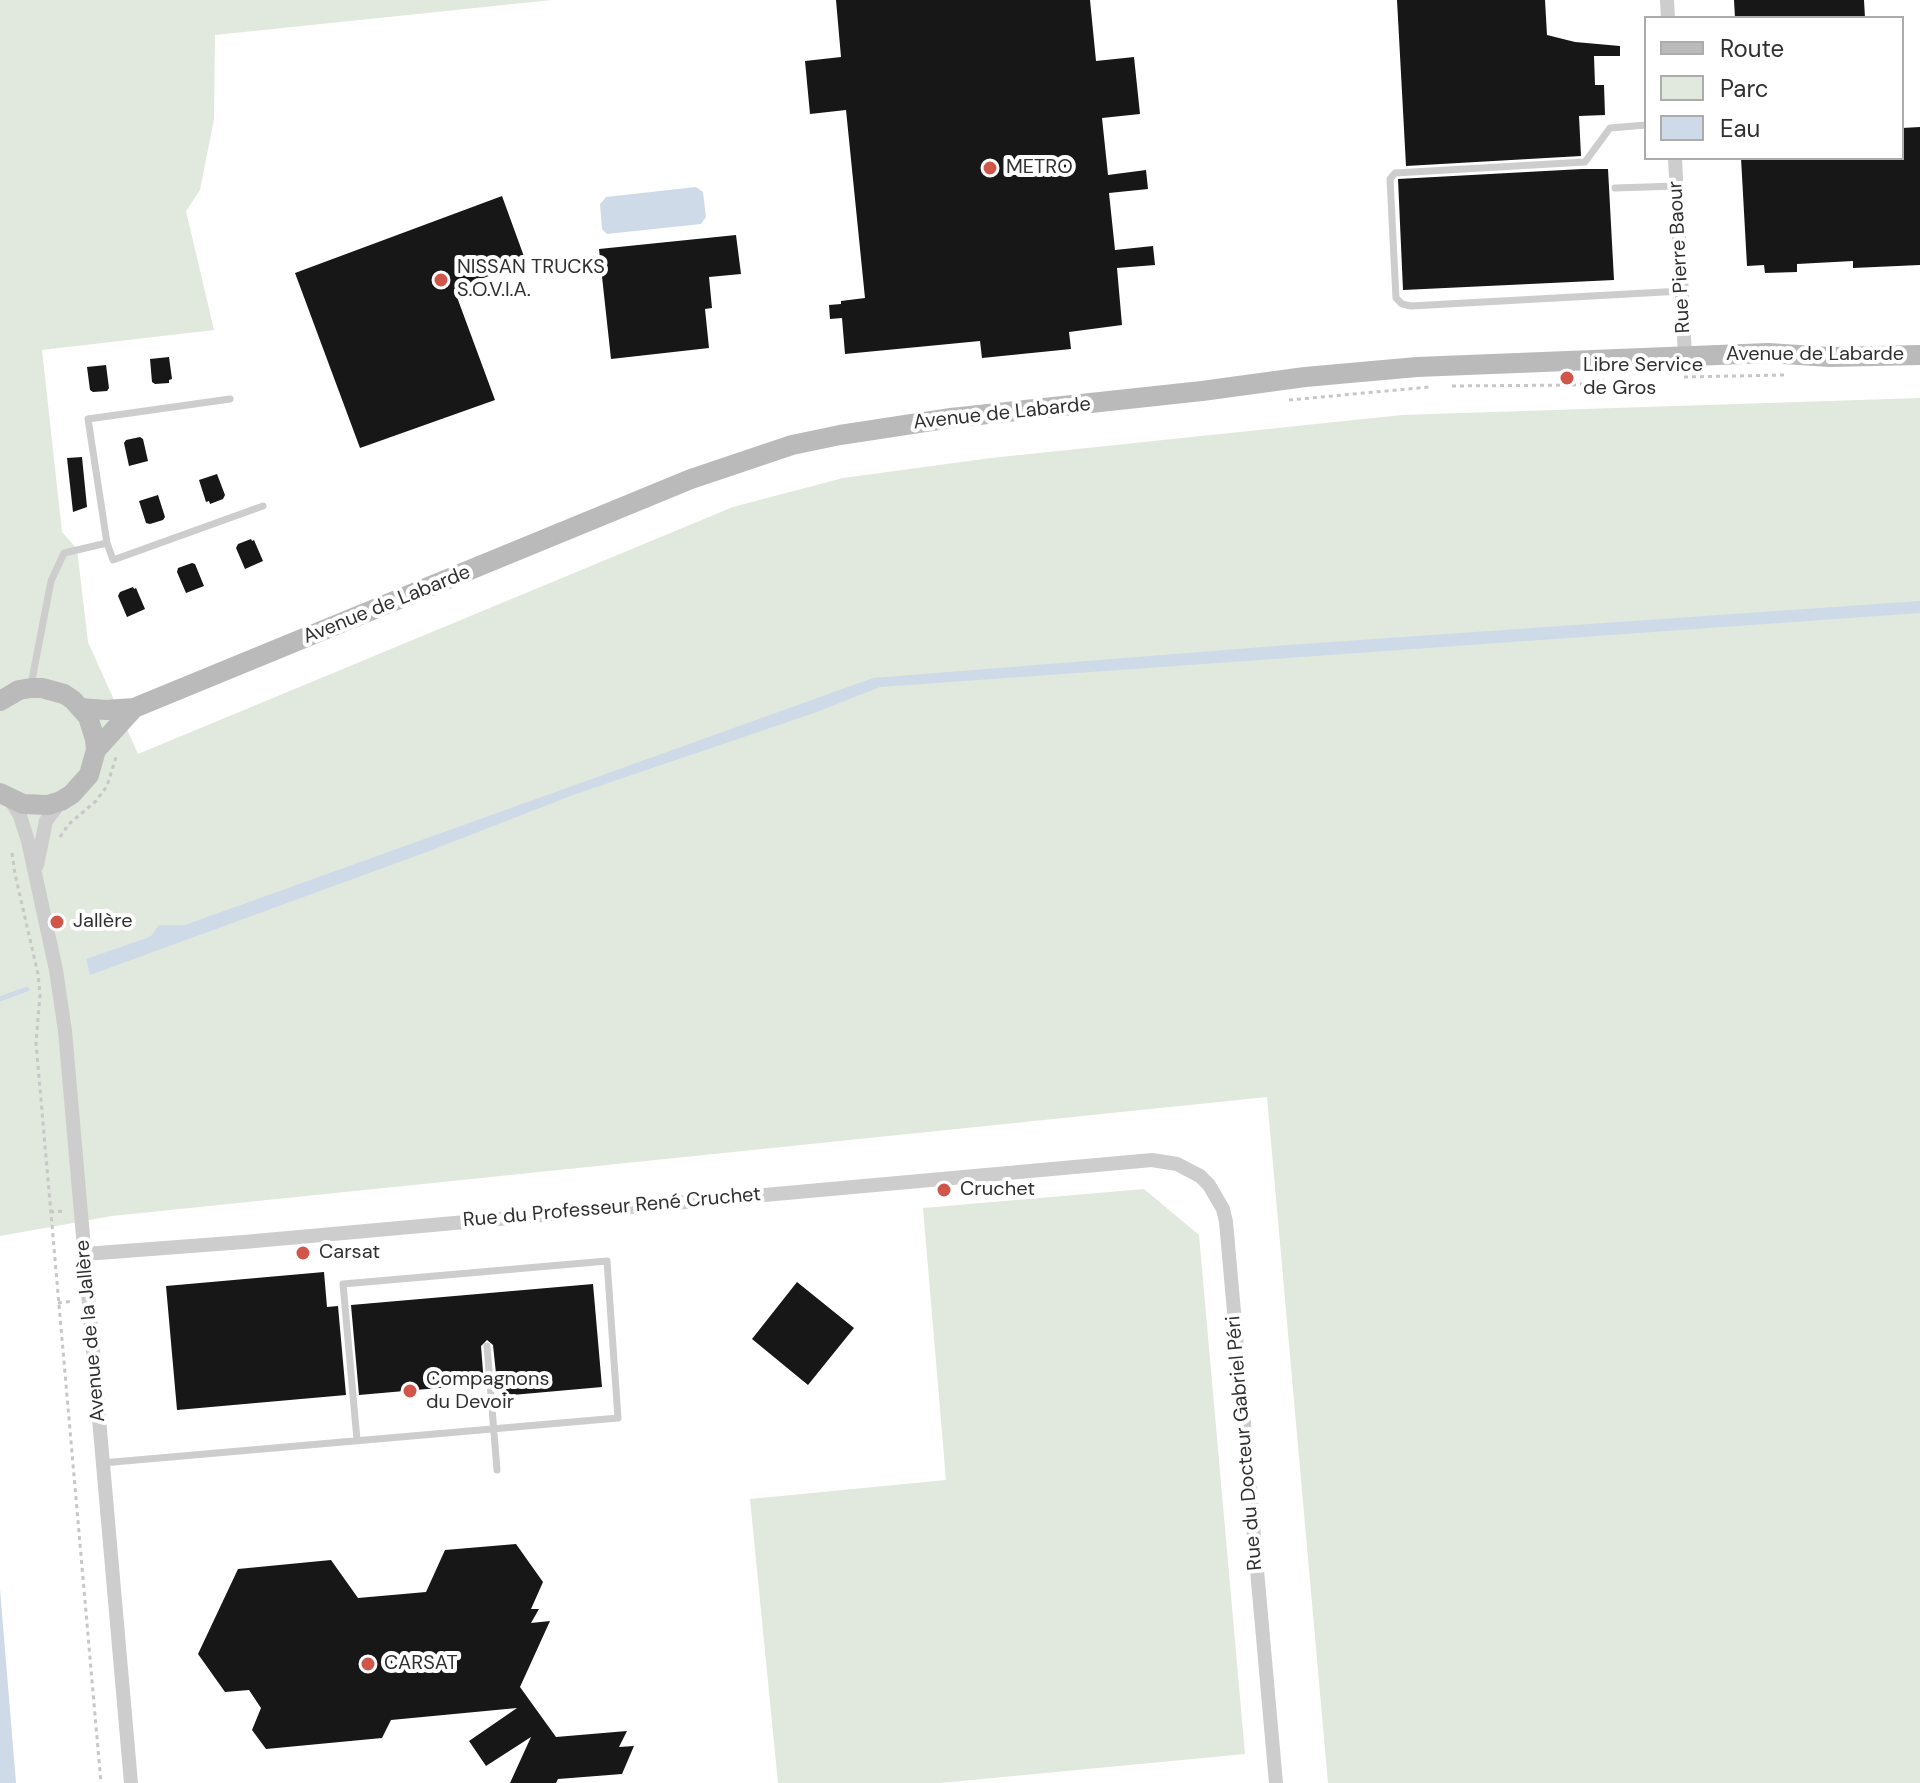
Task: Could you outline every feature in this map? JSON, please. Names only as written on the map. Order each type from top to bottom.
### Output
[{"type":"main road","name":"Avenue de Labarde","points":[[81,708],[134,708],[691,479],[792,445],[840,435],[951,418],[1417,367],[1768,353],[1830,357],[1920,355]]},
{"type":"main road","points":[[0,701],[19,690],[31,688],[64,694],[81,708],[93,728],[96,750]]},
{"type":"main road","name":"Avenue de Labarde","points":[[61,801],[89,775],[96,750],[134,708]]},
{"type":"main road","points":[[5,796],[36,806],[61,801]]},
{"type":"street","name":"Rue Pierre Baour","points":[[1675,160],[1685,356]]},
{"type":"street","name":"Avenue de la Jallère","points":[[5,796],[34,841],[36,881],[56,970],[65,1031],[131,1783]]},
{"type":"street","name":"Avenue de la Jallère","points":[[34,841],[61,801]]},
{"type":"street","name":"Rue du Docteur Gabriel Péri","points":[[1139,1161],[1164,1160],[1200,1176],[1217,1196],[1226,1222],[1276,1783]]},
{"type":"street","name":"Rue du Professeur René Cruchet","points":[[85,1254],[1139,1161]]},
{"type":"lane","points":[[1644,125],[1610,128],[1585,162],[1395,173],[1390,179],[1396,298],[1402,304],[1411,306],[1682,291]]},
{"type":"lane","points":[[1615,188],[1677,186]]},
{"type":"lane","points":[[230,399],[88,419],[107,543],[113,560],[263,506]]},
{"type":"lane","points":[[31,688],[51,581],[64,553],[107,543]]},
{"type":"lane","points":[[102,1463],[618,1418],[607,1261],[343,1284],[357,1440]]},
{"type":"lane","points":[[487,1346],[497,1470]]},
{"type":"path","points":[[1670,377],[1793,375]]},
{"type":"path","points":[[1279,401],[1440,386],[1575,385],[1608,379]]},
{"type":"path","points":[[101,1783],[36,1043],[40,995],[38,974],[12,850],[19,842],[58,839],[69,824],[96,801],[111,777],[117,753]]},
{"type":"green space","points":[[0,0],[552,0],[215,35],[214,119],[200,190],[186,211],[214,330],[42,350],[62,532],[77,549],[88,642],[138,754],[733,507],[843,478],[991,458],[1402,415],[1920,398],[1920,1783],[1328,1783],[1267,1097],[112,1216],[0,1236]]},
{"type":"green space","points":[[1144,1189],[1199,1235],[1245,1754],[940,1783],[778,1783],[750,1499],[946,1480],[923,1208]]},
{"type":"water","points":[[696,187],[703,192],[706,217],[701,224],[607,234],[602,229],[600,204],[606,197]]},
{"type":"water","points":[[1920,601],[1920,613],[880,687],[817,712],[573,795],[90,975],[86,959],[151,936],[159,925],[185,925],[873,678],[1288,645]]},
{"type":"water","points":[[0,1589],[16,1783],[0,1783]]},
{"type":"building","points":[[836,0],[1090,0],[1096,61],[1134,57],[1140,114],[1102,118],[1108,175],[1146,170],[1148,189],[1109,193],[1115,250],[1153,246],[1155,265],[1117,268],[1122,325],[1069,332],[1071,349],[982,358],[980,341],[845,354],[842,318],[830,319],[829,305],[865,298],[846,110],[810,114],[805,61],[841,57]]},
{"type":"building","points":[[1397,0],[1545,0],[1547,35],[1575,42],[1620,46],[1620,56],[1594,56],[1595,85],[1604,85],[1605,115],[1579,116],[1581,156],[1406,166]]},
{"type":"building","points":[[1734,0],[1864,0],[1865,16],[1735,16]]},
{"type":"building","points":[[1920,127],[1920,265],[1853,268],[1853,261],[1797,264],[1797,272],[1765,273],[1764,265],[1747,266],[1741,160],[1904,160],[1904,128]]},
{"type":"building","points":[[1608,169],[1614,280],[1403,290],[1398,179]]},
{"type":"building","points":[[502,196],[526,262],[454,289],[495,400],[360,448],[295,273]]},
{"type":"building","points":[[736,235],[741,274],[709,277],[712,308],[705,309],[709,348],[611,359],[599,249]]},
{"type":"building","points":[[169,357],[172,379],[169,383],[155,384],[152,382],[150,359]]},
{"type":"building","points":[[106,365],[109,388],[107,391],[93,392],[90,390],[87,367]]},
{"type":"building","points":[[140,437],[148,461],[129,466],[124,443]]},
{"type":"building","points":[[82,457],[87,507],[73,512],[67,458]]},
{"type":"building","points":[[217,474],[225,495],[223,499],[210,504],[206,502],[199,480]]},
{"type":"building","points":[[158,495],[165,517],[146,523],[139,501]]},
{"type":"building","points":[[251,539],[263,561],[245,569],[236,548],[238,544]]},
{"type":"building","points":[[192,563],[204,586],[186,593],[177,572],[178,568]]},
{"type":"building","points":[[133,587],[145,609],[127,617],[118,596],[120,592]]},
{"type":"building","points":[[324,1272],[327,1307],[338,1306],[346,1395],[177,1410],[166,1286]]},
{"type":"building","points":[[797,1282],[854,1328],[808,1385],[752,1339]]},
{"type":"building","points":[[593,1284],[602,1387],[501,1396],[493,1345],[487,1340],[481,1346],[484,1384],[359,1395],[351,1305]]},
{"type":"building","name":"CARSAT","points":[[516,1544],[543,1582],[531,1609],[539,1609],[531,1623],[550,1621],[520,1687],[556,1737],[627,1731],[619,1747],[634,1746],[622,1774],[558,1779],[556,1783],[510,1783],[531,1737],[486,1766],[469,1741],[517,1708],[391,1720],[382,1738],[266,1749],[252,1730],[261,1708],[249,1690],[225,1692],[198,1654],[238,1569],[331,1560],[358,1598],[426,1592],[445,1550]]},
{"type":"waterway","points":[[0,999],[27,989]]},
{"type":"place","name":"METRO","points":[[990,168]]},
{"type":"place","name":"NISSAN TRUCKS S.O.V.I.A.","points":[[441,280]]},
{"type":"place","name":"Libre Service de Gros","points":[[1567,378]]},
{"type":"place","name":"Jallère","points":[[57,922]]},
{"type":"place","name":"Cruchet","points":[[944,1190]]},
{"type":"place","name":"Carsat","points":[[303,1253]]},
{"type":"place","name":"Compagnons du Devoir","points":[[410,1391]]},
{"type":"place","name":"CARSAT","points":[[368,1664]]}]
